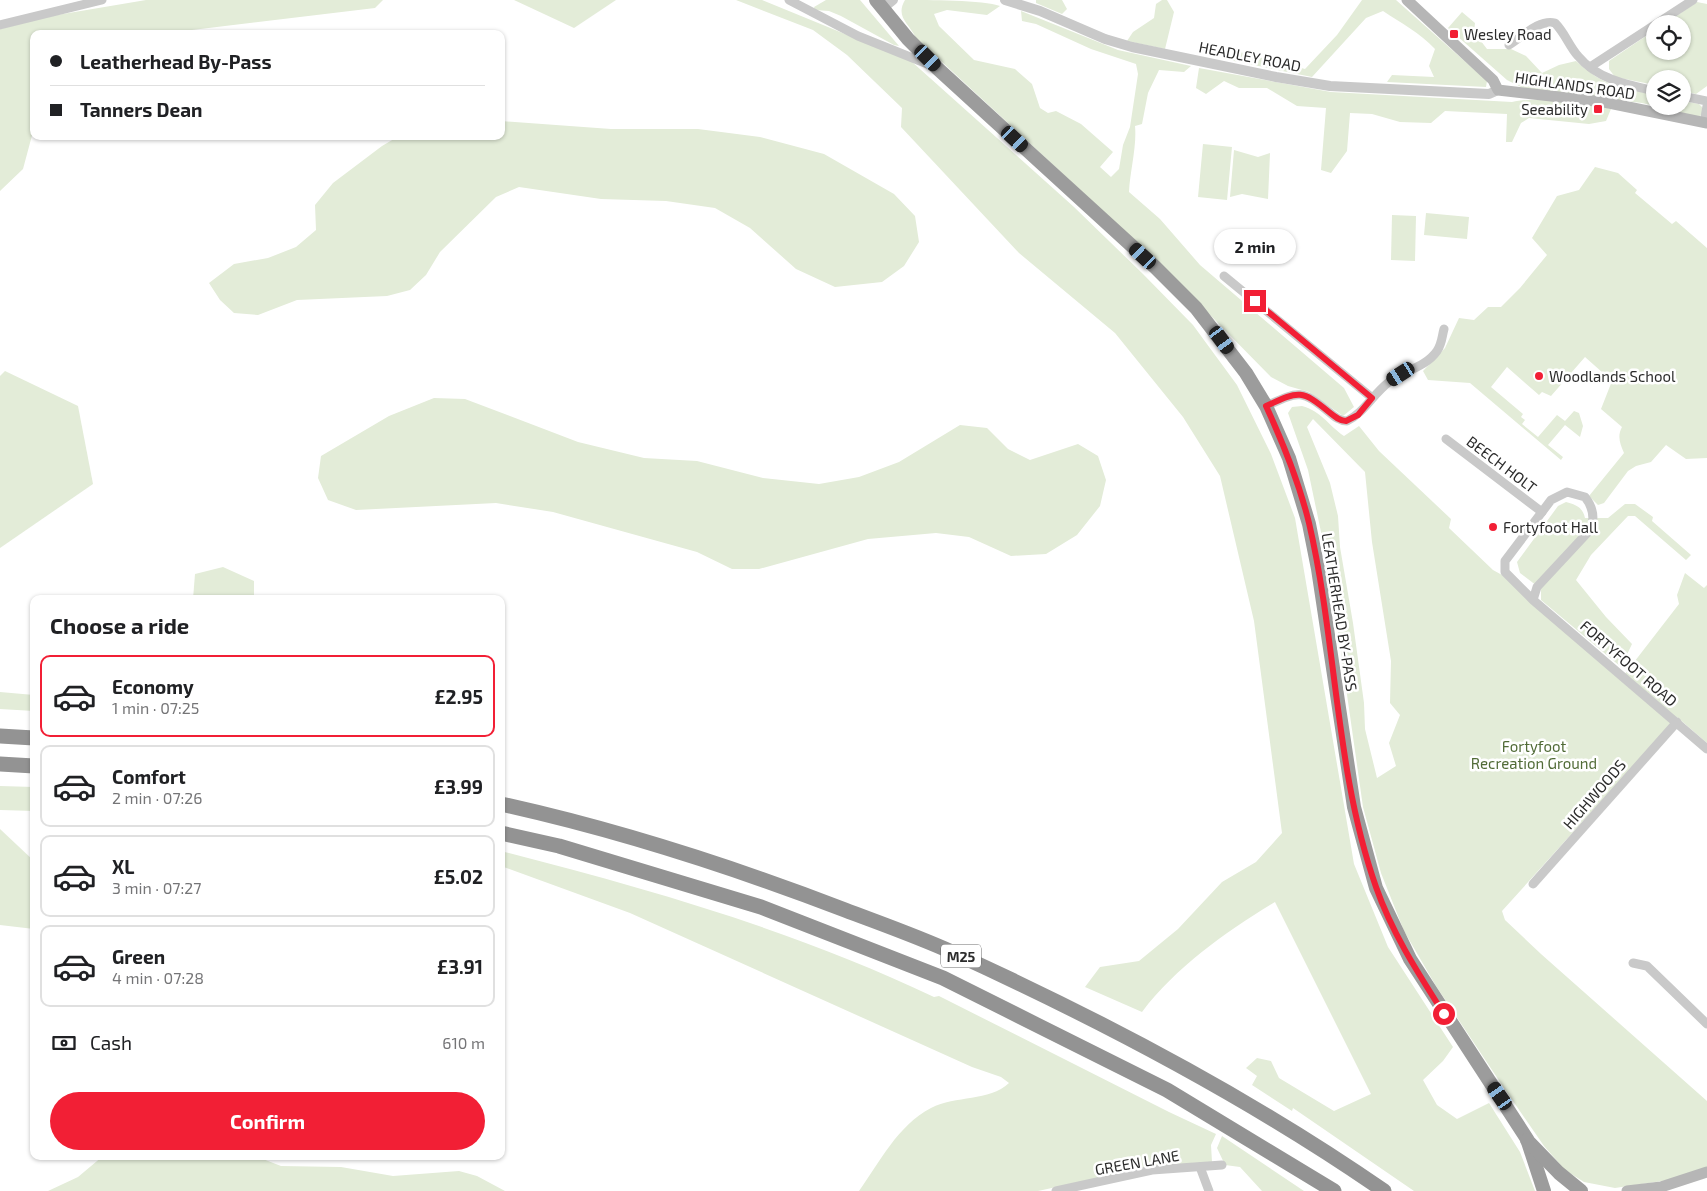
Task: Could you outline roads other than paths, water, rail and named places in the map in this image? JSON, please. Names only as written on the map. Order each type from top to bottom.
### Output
[{"type":"highway","name":"LEATHERHEAD BY-PASS","points":[[884,3],[937,68],[1155,267],[1196,308],[1246,373],[1266,406],[1289,458],[1309,524],[1318,569],[1354,808],[1376,888],[1410,959],[1527,1139],[1559,1173],[1581,1191]]},
{"type":"highway","points":[[0,736],[30,738]]},
{"type":"highway","points":[[0,764],[30,766]]},
{"type":"highway","name":"M25","points":[[505,805],[568,819],[759,877],[952,952],[1150,1048],[1340,1160],[1384,1191]]},
{"type":"highway","name":"M25","points":[[505,834],[559,846],[761,907],[943,978],[1167,1090],[1334,1191]]},
{"type":"highway","name":"LEATHERHEAD BY-PASS","points":[[1527,1139],[1544,1191]]},
{"type":"main road","points":[[1408,0],[1492,80],[1498,90]]},
{"type":"main road","name":"HIGHLANDS ROAD","points":[[1498,90],[1604,102],[1706,123]]},
{"type":"main road","points":[[1627,1191],[1658,1189],[1707,1172]]},
{"type":"street","points":[[0,25],[102,0]]},
{"type":"street","points":[[790,0],[858,36],[937,68]]},
{"type":"street","name":"HEADLEY ROAD","points":[[1005,0],[1040,11],[1105,39],[1132,48],[1295,80],[1330,86],[1489,94],[1498,90]]},
{"type":"street","points":[[1590,67],[1693,0]]},
{"type":"street","points":[[1508,46],[1548,21],[1556,23],[1578,55],[1590,67],[1612,80],[1646,89]]},
{"type":"street","points":[[1691,98],[1707,101]]},
{"type":"street","points":[[1706,123],[1707,106]]},
{"type":"street","points":[[1224,276],[1372,398]]},
{"type":"street","points":[[1266,406],[1289,396],[1310,396],[1334,416],[1346,421],[1358,415],[1390,381],[1428,360],[1437,351],[1444,329]]},
{"type":"street","name":"BEECH HOLT","points":[[1446,439],[1542,512]]},
{"type":"street","name":"FORTYFOOT ROAD","points":[[1533,600],[1537,587],[1591,529],[1594,521],[1590,503],[1585,497],[1576,493],[1559,495],[1542,512],[1505,561],[1504,566],[1511,579],[1533,600],[1707,749]]},
{"type":"street","name":"HIGHWOODS","points":[[1533,884],[1677,722]]},
{"type":"street","points":[[1633,963],[1647,966],[1707,1024]]},
{"type":"street","name":"GREEN LANE","points":[[1056,1191],[1152,1170],[1222,1165]]},
{"type":"street","points":[[1200,1167],[1210,1191]]},
{"type":"place","name":"Wesley Road","points":[[1454,34]]},
{"type":"place","name":"Seeability","points":[[1598,109]]},
{"type":"place","name":"Woodlands School","points":[[1539,376]]},
{"type":"place","name":"Fortyfoot Hall","points":[[1493,527]]},
{"type":"park label","name":"Fortyfoot Recreation Ground","points":[[1534,754]]}]
